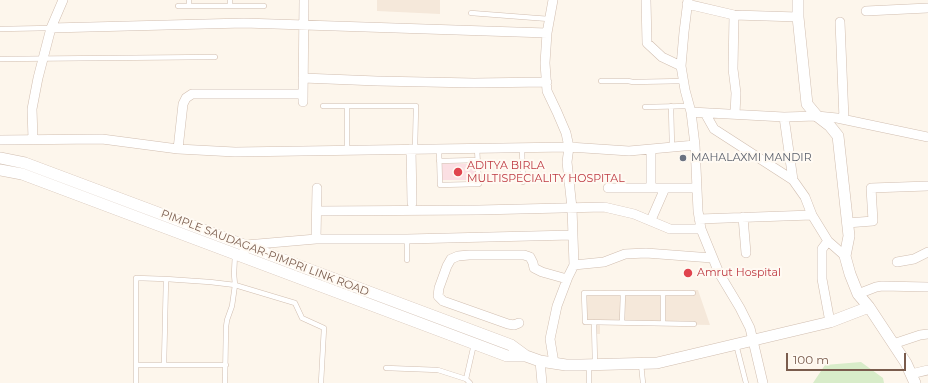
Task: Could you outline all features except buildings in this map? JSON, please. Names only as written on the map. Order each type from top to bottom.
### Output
[{"type":"street","points":[[33,140],[32,109],[52,28],[63,0]]},
{"type":"street","points":[[178,149],[182,104],[186,98],[192,94],[303,98],[304,0]]},
{"type":"street","points":[[553,0],[547,33],[545,63],[547,91],[566,133],[569,147],[567,162],[572,208],[574,265],[557,306],[550,340],[554,364]]},
{"type":"street","points":[[646,0],[647,43],[662,57],[681,66]]},
{"type":"street","points":[[798,0],[798,17],[807,104],[817,116],[830,126],[838,136],[848,236],[845,256],[850,274],[858,294],[869,307],[906,363],[913,379],[928,370]]},
{"type":"street","points":[[763,383],[750,328],[719,273],[701,230],[699,219],[695,145],[690,109],[681,66],[687,2],[734,15],[798,17]]},
{"type":"street","points":[[866,11],[928,8]]},
{"type":"street","points":[[734,15],[733,69],[736,93],[735,114]]},
{"type":"street","points":[[840,22],[844,120]]},
{"type":"street","points":[[52,28],[244,23],[547,33]]},
{"type":"street","points":[[303,78],[474,83],[547,82]]},
{"type":"street","points":[[690,109],[705,113],[784,117],[817,116],[928,137]]},
{"type":"street","points":[[705,113],[714,129],[793,180],[805,197],[812,215],[828,241],[845,256]]},
{"type":"street","points":[[784,117],[793,180]]},
{"type":"street","points":[[0,140],[102,139],[178,149],[235,152],[569,147],[629,151],[695,145]]},
{"type":"street","points":[[412,203],[413,149]]},
{"type":"street","points":[[651,149],[651,188]]},
{"type":"street","name":"PIMPLE SAUDAGAR-PIMPRI LINK ROAD","points":[[0,158],[25,163],[246,245],[511,345],[526,356],[554,364],[592,365],[657,363],[830,322],[869,307]]},
{"type":"street","name":"PIMPLE SAUDAGAR-PIMPRI LINK ROAD","points":[[0,170],[22,174],[507,356],[526,356]]},
{"type":"street","points":[[847,223],[873,220],[871,188],[928,186]]},
{"type":"street","points":[[316,239],[317,188]]},
{"type":"street","points":[[608,188],[697,188]]},
{"type":"street","points":[[651,220],[665,188]]},
{"type":"street","points":[[316,211],[604,207],[634,214],[670,229],[701,230]]},
{"type":"street","points":[[699,219],[812,215]]},
{"type":"street","points":[[742,217],[746,253]]},
{"type":"street","points":[[238,255],[246,245],[316,239],[407,239],[572,235]]},
{"type":"street","points":[[828,241],[822,249],[822,279],[830,322]]},
{"type":"street","points":[[897,262],[914,259],[928,252]]},
{"type":"street","points":[[574,265],[604,262],[624,254],[646,253],[712,258]]},
{"type":"street","points":[[519,323],[514,325],[508,324],[444,301],[438,296],[439,288],[451,258],[469,255],[524,255],[530,257],[534,268],[542,272],[567,279]]},
{"type":"street","points":[[858,294],[882,286],[928,287]]},
{"type":"street","points":[[893,344],[920,335],[928,334]]},
{"type":"street","points":[[540,361],[542,383]]},
{"type":"lane","points":[[189,0],[189,6]]},
{"type":"lane","points":[[230,0],[230,6]]},
{"type":"lane","points":[[178,6],[264,6]]},
{"type":"lane","points":[[471,13],[549,19]]},
{"type":"lane","points":[[0,29],[52,28]]},
{"type":"lane","points":[[0,58],[215,57]]},
{"type":"lane","points":[[601,81],[684,81]]},
{"type":"lane","points":[[323,106],[416,106],[413,149]]},
{"type":"lane","points":[[347,106],[347,150]]},
{"type":"lane","points":[[645,107],[672,106],[690,109]]},
{"type":"lane","points":[[672,106],[672,147]]},
{"type":"lane","points":[[439,149],[440,185],[479,184],[477,148]]},
{"type":"lane","points":[[522,148],[523,182]]},
{"type":"lane","points":[[439,161],[478,160]]},
{"type":"lane","points":[[407,239],[407,260]]},
{"type":"lane","points":[[225,383],[227,320],[232,306],[235,285],[234,274],[238,255]]},
{"type":"lane","points":[[136,383],[136,278],[210,282],[235,285],[295,303],[302,318],[324,328],[321,383]]},
{"type":"lane","points":[[164,365],[166,279]]},
{"type":"lane","points":[[693,293],[584,293],[584,322],[694,324]]},
{"type":"lane","points":[[622,322],[623,293]]},
{"type":"lane","points":[[663,293],[663,323]]},
{"type":"lane","points":[[590,383],[594,322]]},
{"type":"lane","points":[[466,379],[474,344]]},
{"type":"lane","points":[[736,344],[746,383]]},
{"type":"lane","points":[[641,364],[643,383]]},
{"type":"lane","points":[[136,365],[226,366]]},
{"type":"lane","points":[[386,368],[438,370],[466,379],[470,383]]},
{"type":"shaded area","points":[[377,0],[440,0],[440,14],[377,11]]},
{"type":"shaded area","name":"ADITYA BIRLA MULTISPECIALITY HOSPITAL","points":[[442,163],[475,164],[475,180],[442,180]]},
{"type":"shaded area","points":[[698,290],[710,325],[600,323],[600,334],[595,334],[595,324],[583,325],[583,291]]},
{"type":"green space","points":[[861,362],[883,378],[884,383],[813,383],[825,365]]},
{"type":"place","name":"MAHALAXMI MANDIR","points":[[683,158]]},
{"type":"place","name":"ADITYA BIRLA MULTISPECIALITY HOSPITAL","points":[[458,172]]},
{"type":"place","name":"Amrut Hospital","points":[[688,273]]}]
